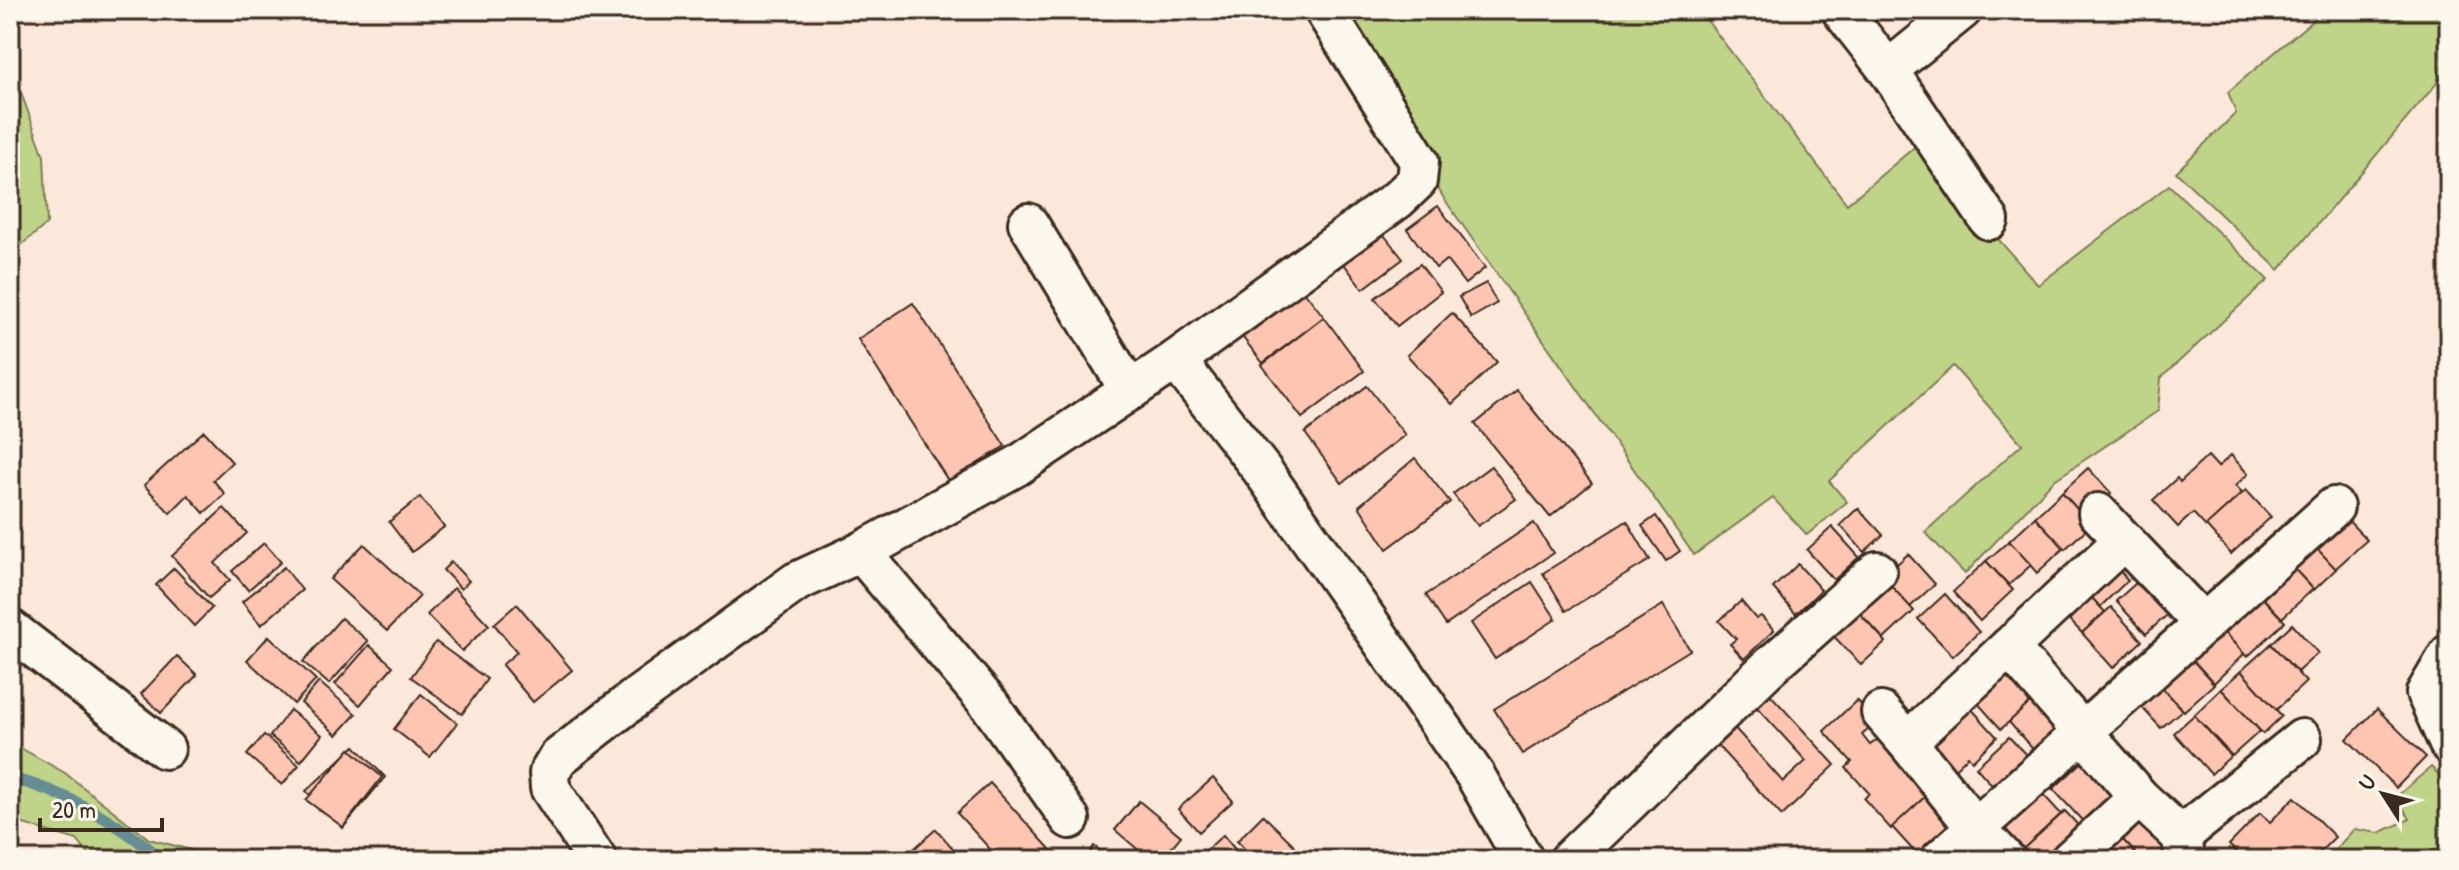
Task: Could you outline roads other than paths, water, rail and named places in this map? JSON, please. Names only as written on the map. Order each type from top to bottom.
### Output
[{"type":"street","points":[[597,860],[550,788],[549,773],[558,758],[796,582],[861,552],[1017,466],[1130,391],[1398,199],[1417,181],[1419,161],[1324,10]]},
{"type":"street","points":[[1841,10],[1888,70],[1989,220]]},
{"type":"street","points":[[1888,70],[1962,10]]},
{"type":"street","points":[[1028,223],[1130,391]]},
{"type":"street","points":[[1176,360],[1262,470],[1361,611],[1475,775],[1524,860]]},
{"type":"street","points":[[1940,860],[2334,507]]},
{"type":"street","points":[[2098,513],[2204,624]]},
{"type":"street","points":[[1907,742],[2123,541]]},
{"type":"street","points":[[861,552],[990,705],[1070,819]]},
{"type":"street","points":[[1569,860],[1767,669],[1877,571]]},
{"type":"street","points":[[10,629],[165,749]]},
{"type":"street","points":[[2009,647],[2183,848],[2302,739]]},
{"type":"street","points":[[2449,654],[2426,693],[2449,744]]},
{"type":"street","points":[[1881,712],[2006,860]]},
{"type":"street","points":[[2070,860],[2139,797]]},
{"type":"waterway","points":[[10,778],[52,791],[91,810],[163,860]]}]
